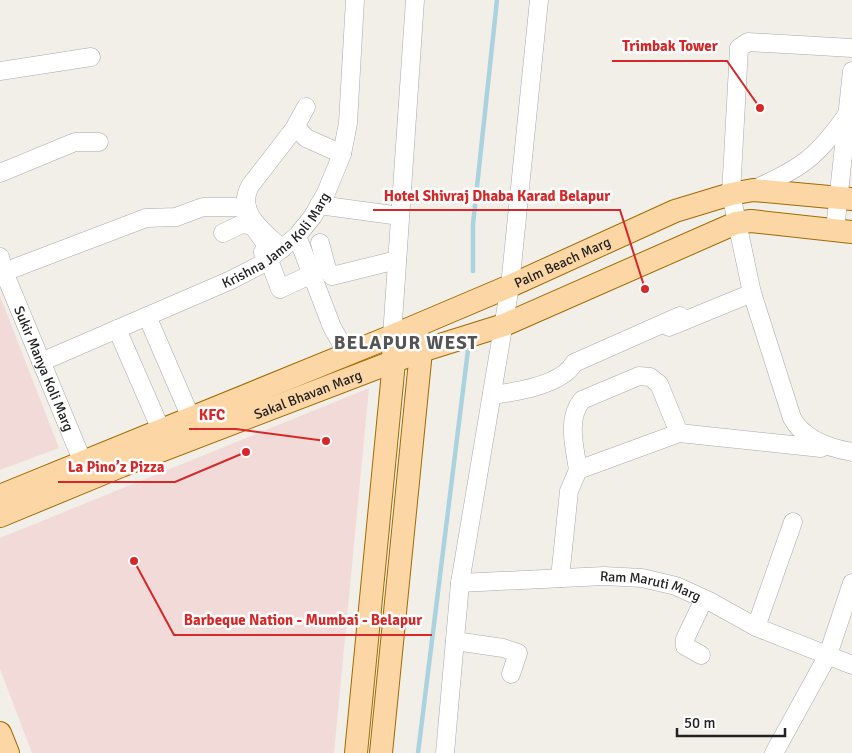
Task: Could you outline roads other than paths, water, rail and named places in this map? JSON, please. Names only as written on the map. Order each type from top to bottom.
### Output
[{"type":"main road","name":"Palm Beach Marg","points":[[392,336],[510,286],[674,211],[730,194],[753,190],[845,199]]},
{"type":"main road","points":[[394,362],[421,351],[504,325],[736,223],[751,221],[844,231]]},
{"type":"main road","points":[[382,753],[421,351],[416,325]]},
{"type":"main road","points":[[356,753],[394,362],[392,336]]},
{"type":"main road","name":"Sakal Bhavan Marg","points":[[0,516],[161,430],[392,336]]},
{"type":"main road","name":"Sakal Bhavan Marg","points":[[0,496],[87,471],[394,362]]},
{"type":"main road","points":[[0,733],[8,753]]},
{"type":"street","name":"Krishna Jama Koli Marg","points":[[41,362],[231,280],[275,254],[325,210],[342,154],[348,124],[355,0]]},
{"type":"street","points":[[392,336],[415,0]]},
{"type":"street","points":[[445,753],[460,583],[510,286],[539,0]]},
{"type":"street","points":[[831,449],[806,435],[798,428],[792,418],[752,293],[730,194],[739,48],[748,42],[852,48]]},
{"type":"street","points":[[0,71],[91,57]]},
{"type":"street","points":[[844,231],[852,71]]},
{"type":"street","points":[[306,107],[296,127],[250,186],[246,195],[246,208],[250,218],[275,254],[280,289],[309,267],[321,245],[327,269],[332,276],[397,260]]},
{"type":"street","points":[[753,190],[810,160],[827,143],[850,107]]},
{"type":"street","points":[[296,127],[306,138],[342,154]]},
{"type":"street","points":[[0,173],[75,142],[98,142]]},
{"type":"street","points":[[2,264],[146,218],[176,217],[203,207],[246,208]]},
{"type":"street","points":[[325,210],[400,216]]},
{"type":"street","points":[[223,233],[242,224],[251,224],[266,242],[267,246],[263,252],[275,254]]},
{"type":"street","points":[[297,236],[332,327],[347,354]]},
{"type":"street","name":"Sukir Manya Koli Marg","points":[[2,264],[87,471]]},
{"type":"street","points":[[599,357],[752,293]]},
{"type":"street","points":[[492,395],[539,386],[571,369],[574,363],[680,316]]},
{"type":"street","points":[[145,317],[188,419]]},
{"type":"street","points":[[117,329],[161,430]]},
{"type":"street","points":[[560,578],[569,491],[578,470],[572,420],[575,408],[582,400],[639,376],[650,377],[659,384],[678,433]]},
{"type":"street","points":[[578,470],[678,433],[852,452]]},
{"type":"street","points":[[756,627],[793,522]]},
{"type":"street","name":"Ram Maruti Marg","points":[[460,583],[604,576],[642,578],[676,586],[701,604],[852,665]]},
{"type":"street","points":[[774,753],[828,655],[852,583]]},
{"type":"street","points":[[701,656],[685,646],[685,639],[701,604],[716,617]]},
{"type":"street","points":[[455,640],[503,648],[518,653],[511,674]]},
{"type":"waterway","points":[[473,271],[473,224],[497,0]]},
{"type":"waterway","points":[[418,753],[468,350]]},
{"type":"place","name":"Trimbak Tower","points":[[760,108]]},
{"type":"place","name":"Hotel Shivraj Dhaba Karad Belapur","points":[[645,289]]},
{"type":"place","name":"KFC","points":[[326,441]]},
{"type":"place","name":"La Pino’z Pizza","points":[[246,452]]},
{"type":"place","name":"Barbeque Nation - Mumbai - Belapur","points":[[134,561]]},
{"type":"district","name":"BELAPUR WEST","points":[[406,342]]}]
